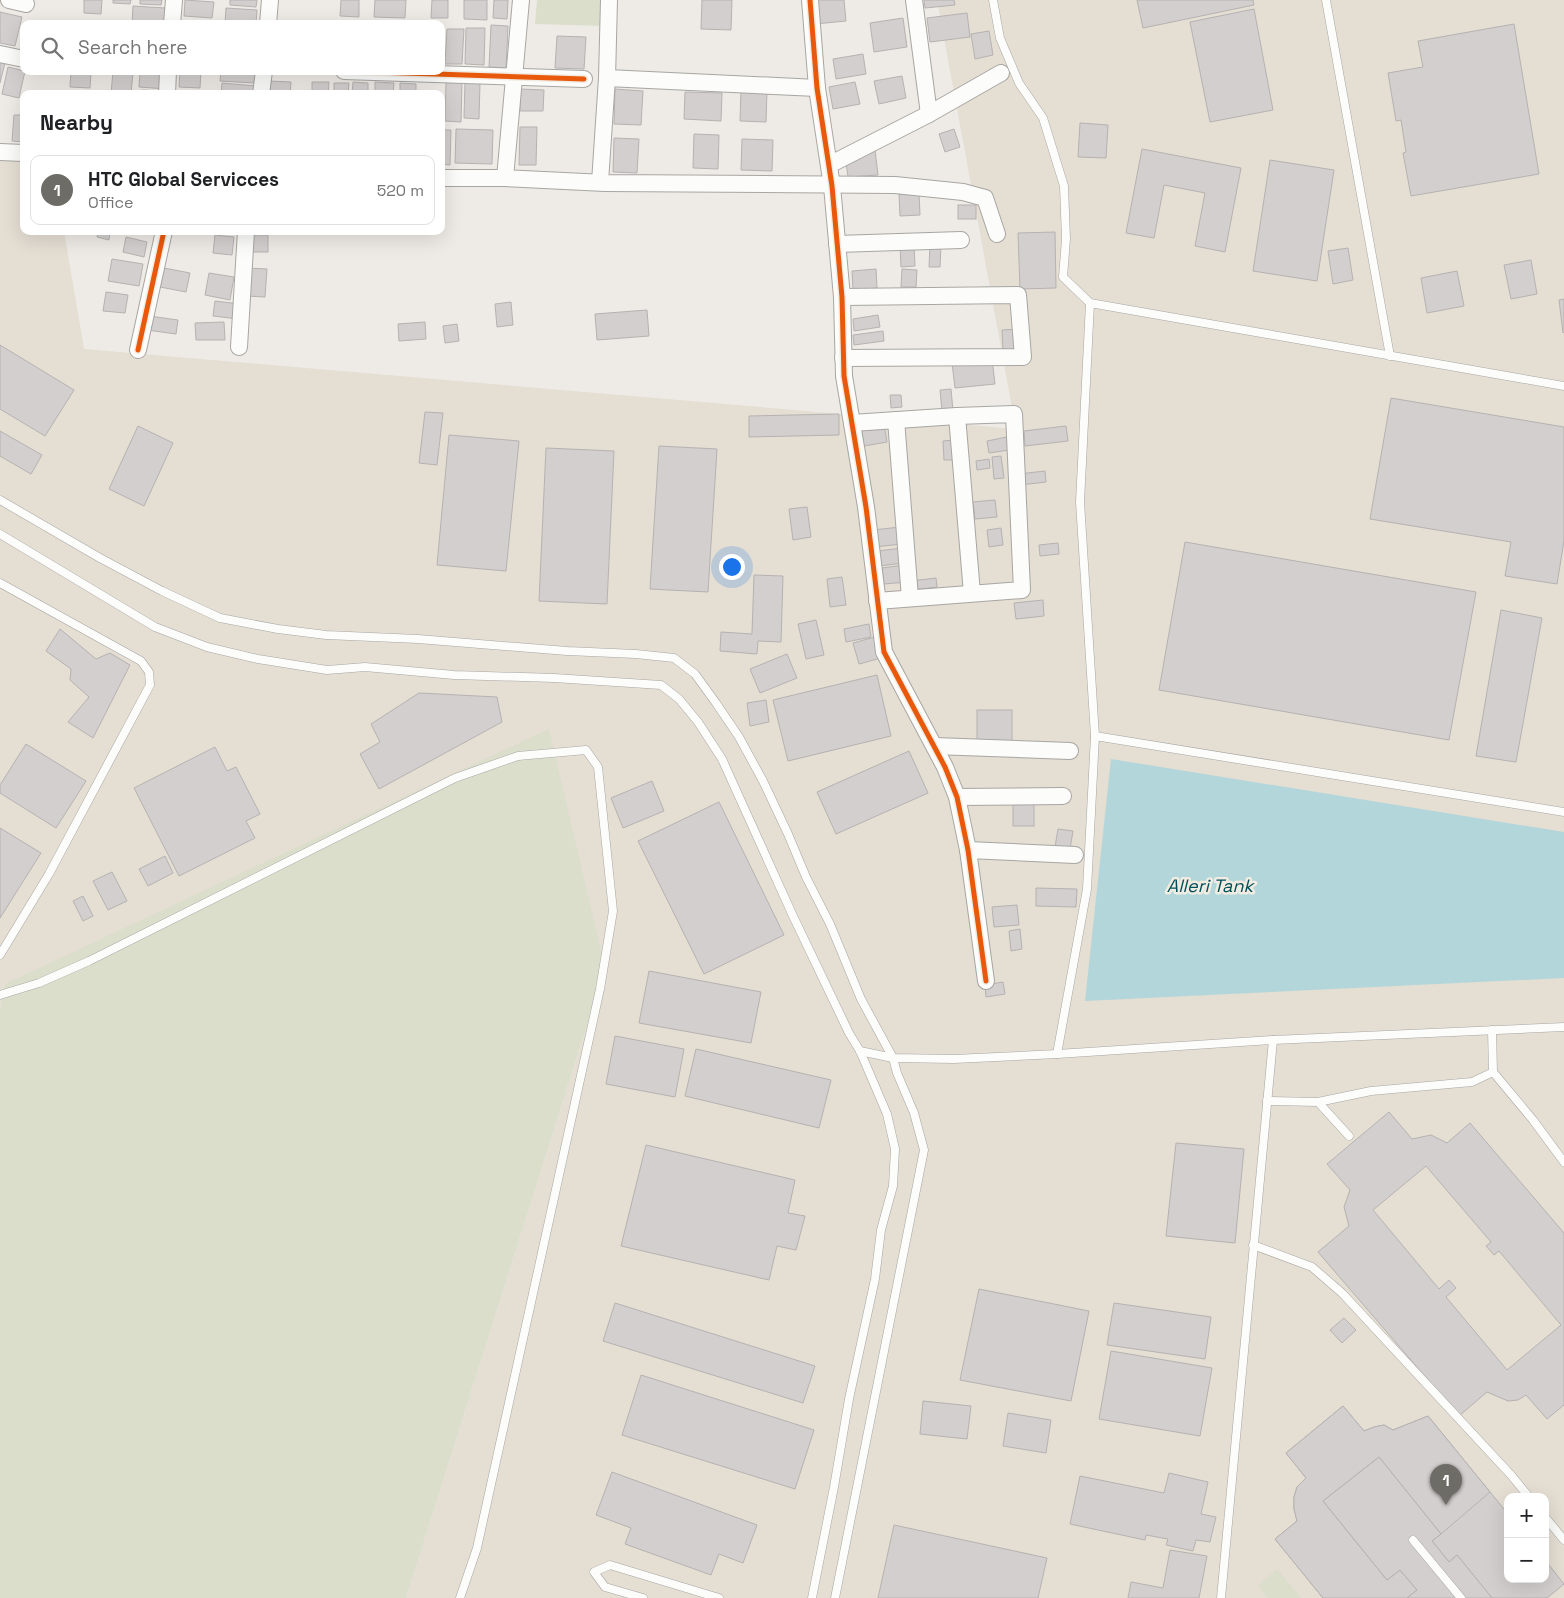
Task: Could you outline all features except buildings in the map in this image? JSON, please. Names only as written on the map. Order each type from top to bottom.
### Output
[{"type":"street","points":[[9,0],[26,4]]},
{"type":"street","points":[[172,20],[174,0]]},
{"type":"street","points":[[268,20],[270,0]]},
{"type":"street","points":[[504,178],[522,0]]},
{"type":"street","points":[[600,182],[610,0]]},
{"type":"street","points":[[810,0],[817,88],[832,186],[838,244],[842,296],[844,376],[866,507],[884,652],[945,767],[956,797],[968,850],[986,981]]},
{"type":"street","points":[[914,0],[929,114]]},
{"type":"street","points":[[0,54],[20,58]]},
{"type":"street","points":[[829,165],[929,114],[1001,73]]},
{"type":"street","points":[[445,74],[584,79]]},
{"type":"street","points":[[167,90],[168,75]]},
{"type":"street","points":[[262,90],[263,75]]},
{"type":"street","points":[[607,78],[817,88]]},
{"type":"street","points":[[0,152],[20,153]]},
{"type":"street","points":[[445,178],[832,186],[895,185],[964,192],[985,198],[998,234]]},
{"type":"street","points":[[138,350],[163,235]]},
{"type":"street","points":[[239,347],[246,235]]},
{"type":"street","points":[[838,244],[961,240]]},
{"type":"street","points":[[842,296],[1018,295],[1024,358],[843,358]]},
{"type":"street","points":[[852,423],[1014,414],[1022,590],[878,601]]},
{"type":"street","points":[[957,416],[972,593]]},
{"type":"street","points":[[896,420],[910,598]]},
{"type":"street","points":[[934,746],[1070,751]]},
{"type":"street","points":[[956,797],[1063,796]]},
{"type":"street","points":[[968,850],[1075,854]]},
{"type":"lane","points":[[993,0],[1000,38],[1019,83],[1044,118],[1064,186],[1066,239],[1064,277],[1090,303],[1564,386]]},
{"type":"lane","points":[[1326,0],[1390,356]]},
{"type":"lane","points":[[1057,1054],[1087,888],[1095,736],[1080,502],[1090,303]]},
{"type":"lane","points":[[0,500],[100,558],[162,591],[220,618],[278,629],[326,634],[674,658],[695,674],[739,737],[763,781],[806,877],[830,924],[860,999],[893,1058],[896,1073],[914,1114],[924,1150],[835,1598]]},
{"type":"lane","points":[[0,534],[154,627],[207,647],[327,670],[365,666],[454,676],[554,678],[661,685],[679,699],[698,722],[722,759],[793,916],[849,1033],[860,1051],[887,1114],[895,1149],[893,1186],[881,1230],[874,1280],[849,1399],[812,1598]]},
{"type":"lane","points":[[0,583],[141,661],[149,672],[150,686],[50,874],[0,955]]},
{"type":"lane","points":[[1095,736],[1564,812]]},
{"type":"lane","points":[[0,994],[39,983],[88,961],[455,778],[518,756],[586,750],[598,767],[613,912],[600,989],[478,1548],[460,1598]]},
{"type":"lane","points":[[860,1051],[893,1058],[954,1059],[1273,1040],[1564,1026]]},
{"type":"lane","points":[[1492,1030],[1493,1072],[1533,1120],[1564,1162]]},
{"type":"lane","points":[[1221,1598],[1273,1040]]},
{"type":"lane","points":[[1267,1101],[1318,1102],[1371,1091],[1472,1082],[1493,1072]]},
{"type":"lane","points":[[1318,1102],[1349,1136]]},
{"type":"lane","points":[[1253,1245],[1312,1267],[1334,1287],[1498,1461],[1525,1493]]},
{"type":"lane","points":[[1549,1522],[1564,1540]]},
{"type":"lane","points":[[1413,1540],[1461,1598]]},
{"type":"lane","points":[[643,1598],[605,1586],[594,1572],[610,1565],[719,1598]]},
{"type":"shaded area","points":[[937,0],[1564,0],[1564,1598],[406,1598],[605,968],[5,984],[0,1009],[0,150],[20,150],[20,235],[65,235],[84,349],[1016,429]]},
{"type":"green space","points":[[537,0],[604,0],[603,26],[535,24]]},
{"type":"green space","points":[[549,729],[605,968],[406,1598],[0,1598],[0,1009],[5,984]]},
{"type":"green space","points":[[1277,1569],[1301,1598],[1268,1598],[1258,1586]]},
{"type":"water","name":"Alleri Tank","points":[[1111,759],[1564,832],[1564,978],[1085,1001]]},
{"type":"cycle path","points":[[810,0],[817,88],[832,186],[842,297],[844,376],[866,507],[884,652],[945,767],[957,797],[968,850],[986,981]]},
{"type":"cycle path","points":[[445,74],[584,79]]},
{"type":"cycle path","points":[[138,350],[163,235]]},
{"type":"place","name":"HTC Global Servicces","points":[[1446,1505]]}]
